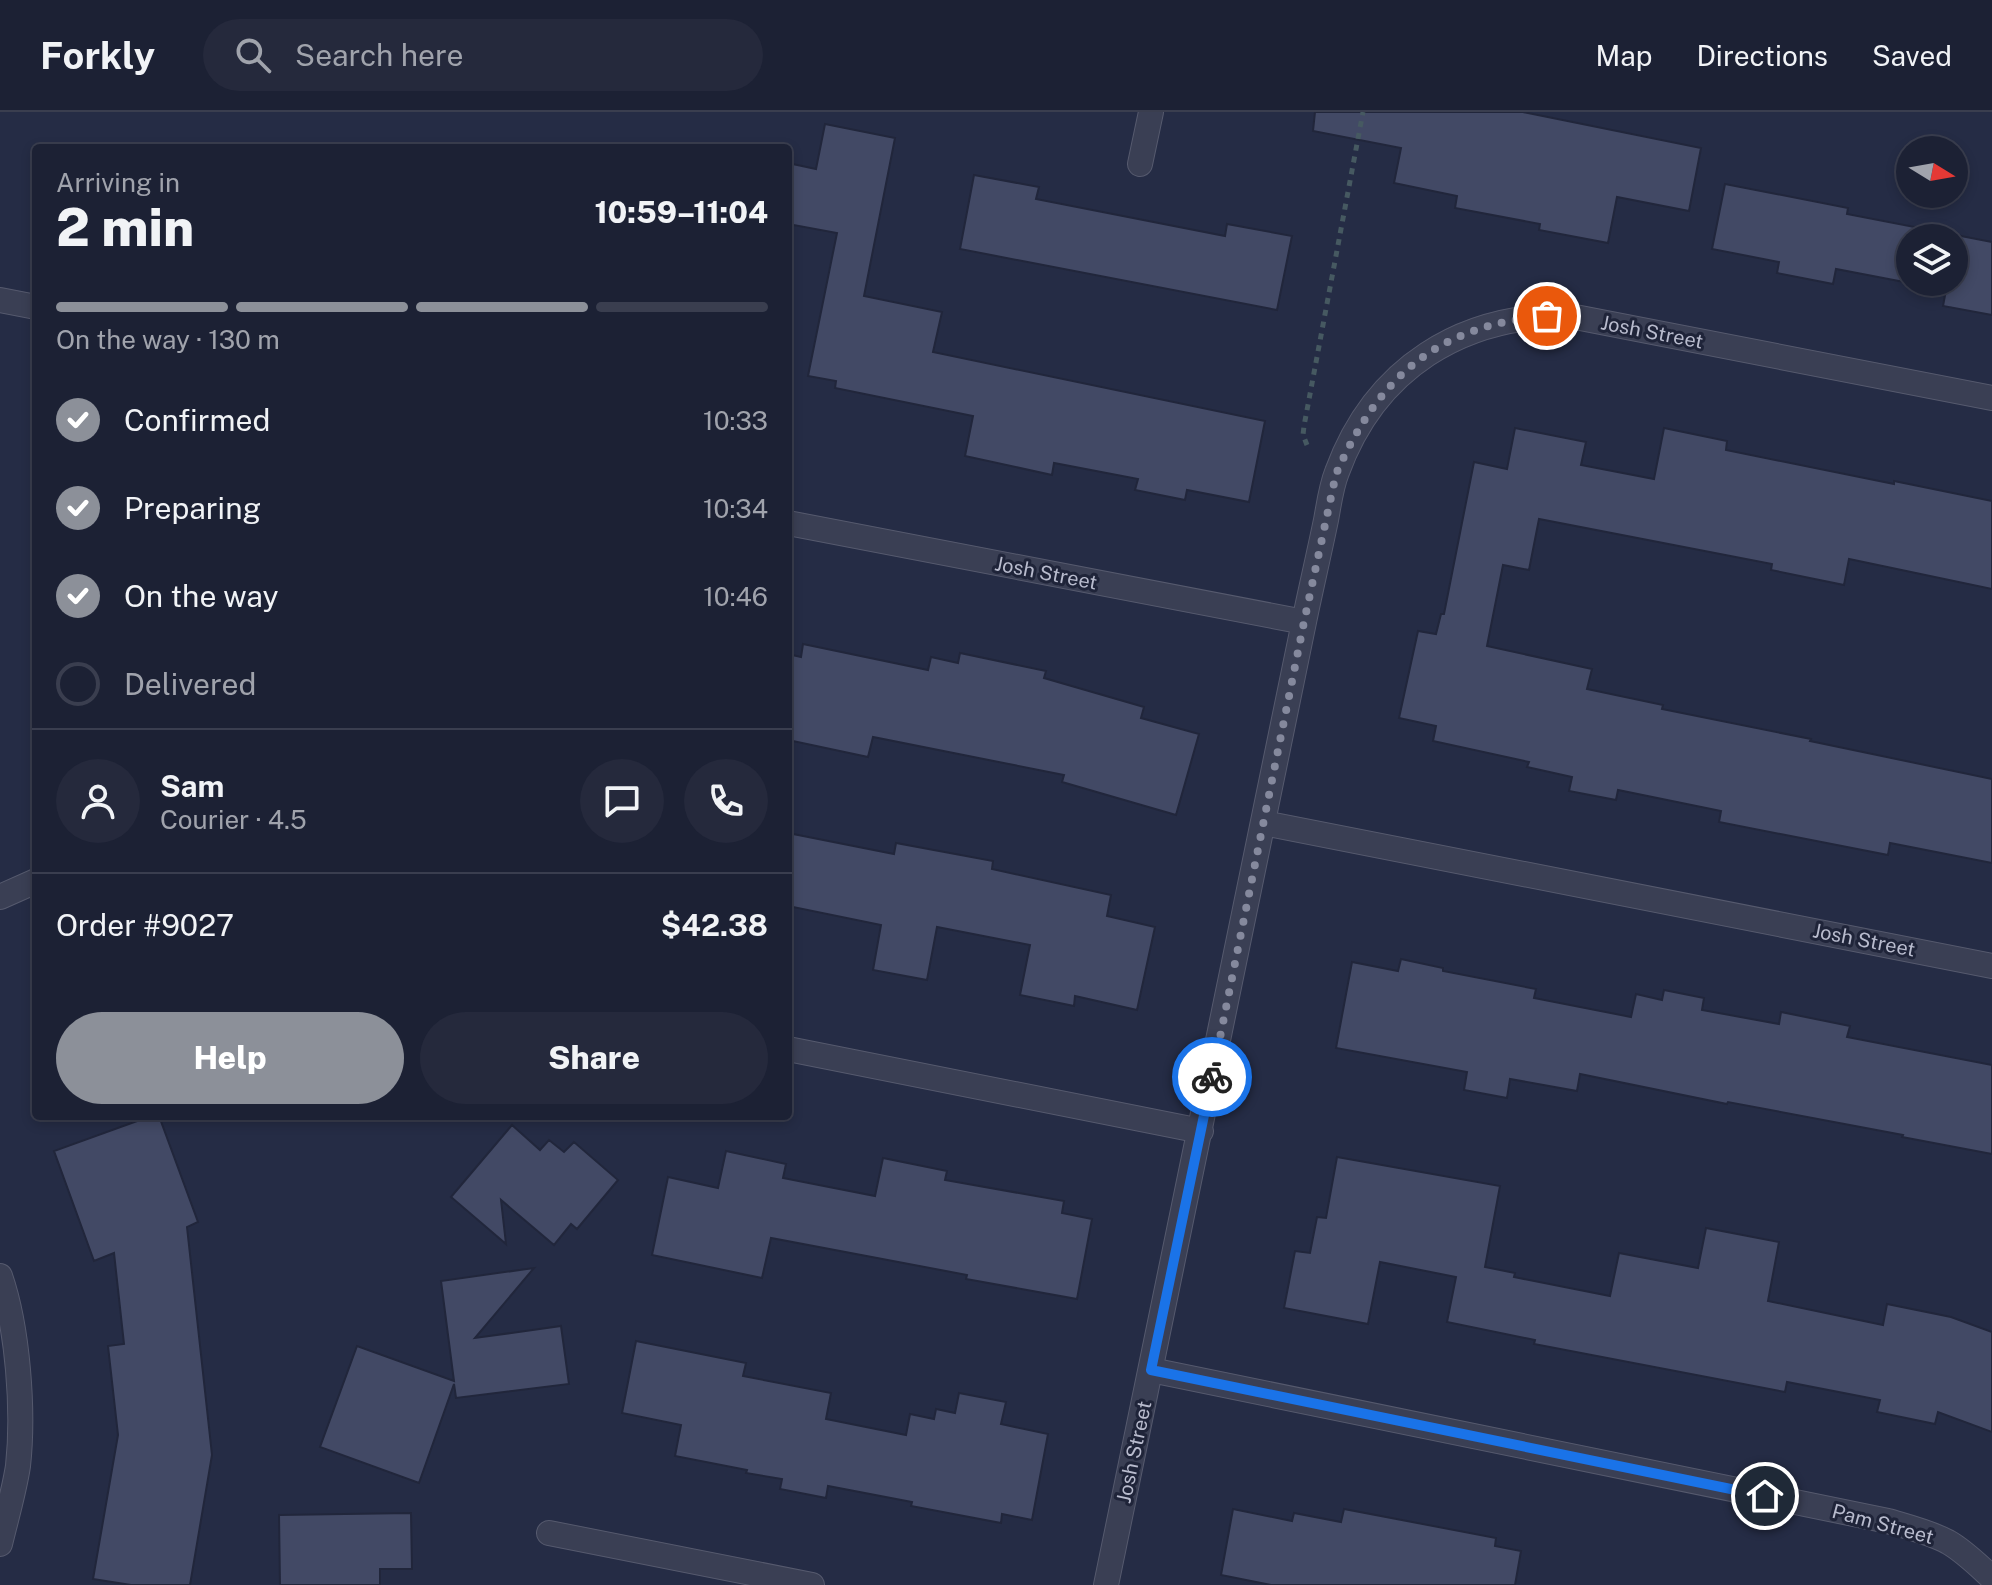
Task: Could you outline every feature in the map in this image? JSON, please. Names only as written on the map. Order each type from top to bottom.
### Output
[{"type":"street","points":[[1140,164],[1151,112]]},
{"type":"street","points":[[0,300],[32,306]]},
{"type":"street","name":"Josh Street","points":[[1106,1585],[1336,474],[1357,429],[1376,401],[1406,369],[1448,341],[1487,325],[1525,317],[1570,316],[1992,398]]},
{"type":"street","name":"Josh Street","points":[[792,524],[1304,622]]},
{"type":"street","name":"Josh Street","points":[[1264,823],[1992,966]]},
{"type":"street","points":[[0,897],[32,883]]},
{"type":"street","points":[[792,1050],[1201,1131]]},
{"type":"street","points":[[0,1276],[15,1345],[21,1411],[18,1467],[0,1544]]},
{"type":"street","name":"Pam Street","points":[[1151,1370],[1888,1521],[1947,1542],[1992,1578]]},
{"type":"street","points":[[549,1533],[812,1585]]},
{"type":"path","points":[[1336,474],[1314,454],[1303,435],[1363,112]]},
{"type":"building","points":[[1315,112],[1523,112],[1701,148],[1689,211],[1617,197],[1608,243],[1539,230],[1540,224],[1455,208],[1457,196],[1394,183],[1401,148],[1313,131]]},
{"type":"building","points":[[825,124],[895,138],[864,296],[942,312],[933,352],[1265,421],[1249,502],[1187,490],[1185,500],[1135,490],[1138,479],[1054,463],[1052,475],[965,456],[973,416],[835,388],[836,381],[808,376],[837,233],[792,225],[792,164],[816,169]]},
{"type":"building","points":[[974,175],[1039,187],[1036,199],[1225,236],[1227,224],[1292,236],[1277,310],[960,249]]},
{"type":"building","points":[[1725,184],[1848,208],[1847,214],[1899,224],[1896,224],[1896,280],[1836,269],[1833,284],[1777,273],[1779,262],[1712,249]]},
{"type":"building","points":[[1968,237],[1992,242],[1992,315],[1943,306],[1945,296],[1968,296]]},
{"type":"building","points":[[1515,428],[1586,442],[1581,465],[1654,479],[1664,428],[1727,441],[1726,450],[1992,501],[1992,589],[1849,559],[1844,585],[1771,570],[1772,564],[1539,519],[1529,570],[1503,565],[1487,646],[1592,669],[1587,689],[1663,705],[1662,709],[1992,779],[1992,863],[1890,843],[1888,855],[1719,822],[1721,811],[1618,790],[1616,800],[1569,791],[1572,777],[1527,767],[1529,762],[1433,741],[1436,726],[1399,718],[1418,631],[1436,634],[1441,614],[1444,614],[1474,462],[1507,469]]},
{"type":"building","points":[[803,644],[928,670],[931,657],[958,663],[960,653],[1046,671],[1044,678],[1144,707],[1141,718],[1199,734],[1176,815],[1062,782],[1064,775],[873,737],[868,757],[792,741],[792,655],[801,657]]},
{"type":"building","points":[[792,834],[894,854],[896,843],[993,861],[992,869],[1111,895],[1107,916],[1155,927],[1137,1010],[1075,996],[1074,1006],[1020,995],[1030,945],[937,927],[927,980],[873,970],[881,925],[792,907]]},
{"type":"building","points":[[1401,959],[1443,968],[1443,971],[1536,989],[1534,998],[1631,1017],[1636,994],[1662,1000],[1664,990],[1704,998],[1702,1010],[1779,1024],[1781,1012],[1850,1026],[1847,1037],[1992,1065],[1992,1154],[1580,1074],[1577,1091],[1510,1079],[1507,1098],[1464,1090],[1467,1072],[1336,1048],[1352,962],[1398,971]]},
{"type":"building","points":[[140,1120],[160,1120],[198,1222],[187,1227],[212,1455],[190,1585],[131,1585],[93,1579],[118,1435],[108,1346],[124,1344],[114,1253],[94,1261],[54,1151]]},
{"type":"building","points":[[512,1125],[540,1150],[549,1140],[564,1152],[574,1142],[618,1180],[577,1229],[571,1224],[554,1245],[501,1200],[506,1244],[451,1197]]},
{"type":"building","points":[[726,1151],[786,1164],[783,1178],[875,1196],[883,1158],[947,1171],[945,1180],[1064,1201],[1062,1213],[1092,1219],[1077,1299],[771,1238],[762,1278],[652,1255],[668,1177],[718,1188]]},
{"type":"building","points":[[1337,1157],[1500,1186],[1485,1267],[1515,1273],[1514,1277],[1610,1296],[1619,1253],[1698,1268],[1706,1228],[1779,1242],[1768,1301],[1883,1325],[1887,1304],[1951,1317],[1992,1332],[1992,1432],[1938,1412],[1935,1424],[1877,1412],[1880,1400],[1787,1382],[1785,1392],[1534,1344],[1535,1340],[1447,1322],[1456,1277],[1380,1262],[1368,1324],[1284,1308],[1295,1251],[1310,1253],[1317,1217],[1326,1218]]},
{"type":"building","points":[[534,1268],[475,1338],[561,1326],[569,1384],[456,1398],[454,1384],[419,1483],[320,1447],[357,1346],[454,1381],[441,1281]]},
{"type":"building","points":[[636,1341],[746,1363],[743,1376],[831,1393],[826,1419],[906,1435],[910,1414],[934,1419],[936,1409],[955,1413],[959,1393],[1006,1402],[1001,1424],[1048,1434],[1032,1520],[1002,1514],[1001,1523],[828,1486],[826,1498],[780,1489],[782,1479],[675,1456],[681,1425],[622,1413]]},
{"type":"building","points":[[1233,1509],[1292,1521],[1294,1513],[1341,1522],[1344,1509],[1496,1538],[1495,1546],[1521,1551],[1515,1585],[1271,1585],[1221,1575]]},
{"type":"building","points":[[411,1513],[412,1569],[380,1569],[380,1585],[280,1585],[279,1515]]},
{"type":"way so far","points":[[1212,1077],[1304,622],[1336,474],[1345,453],[1376,401],[1406,369],[1448,341],[1487,325],[1547,316]]},
{"type":"route","points":[[1212,1077],[1151,1370],[1765,1496]]}]
